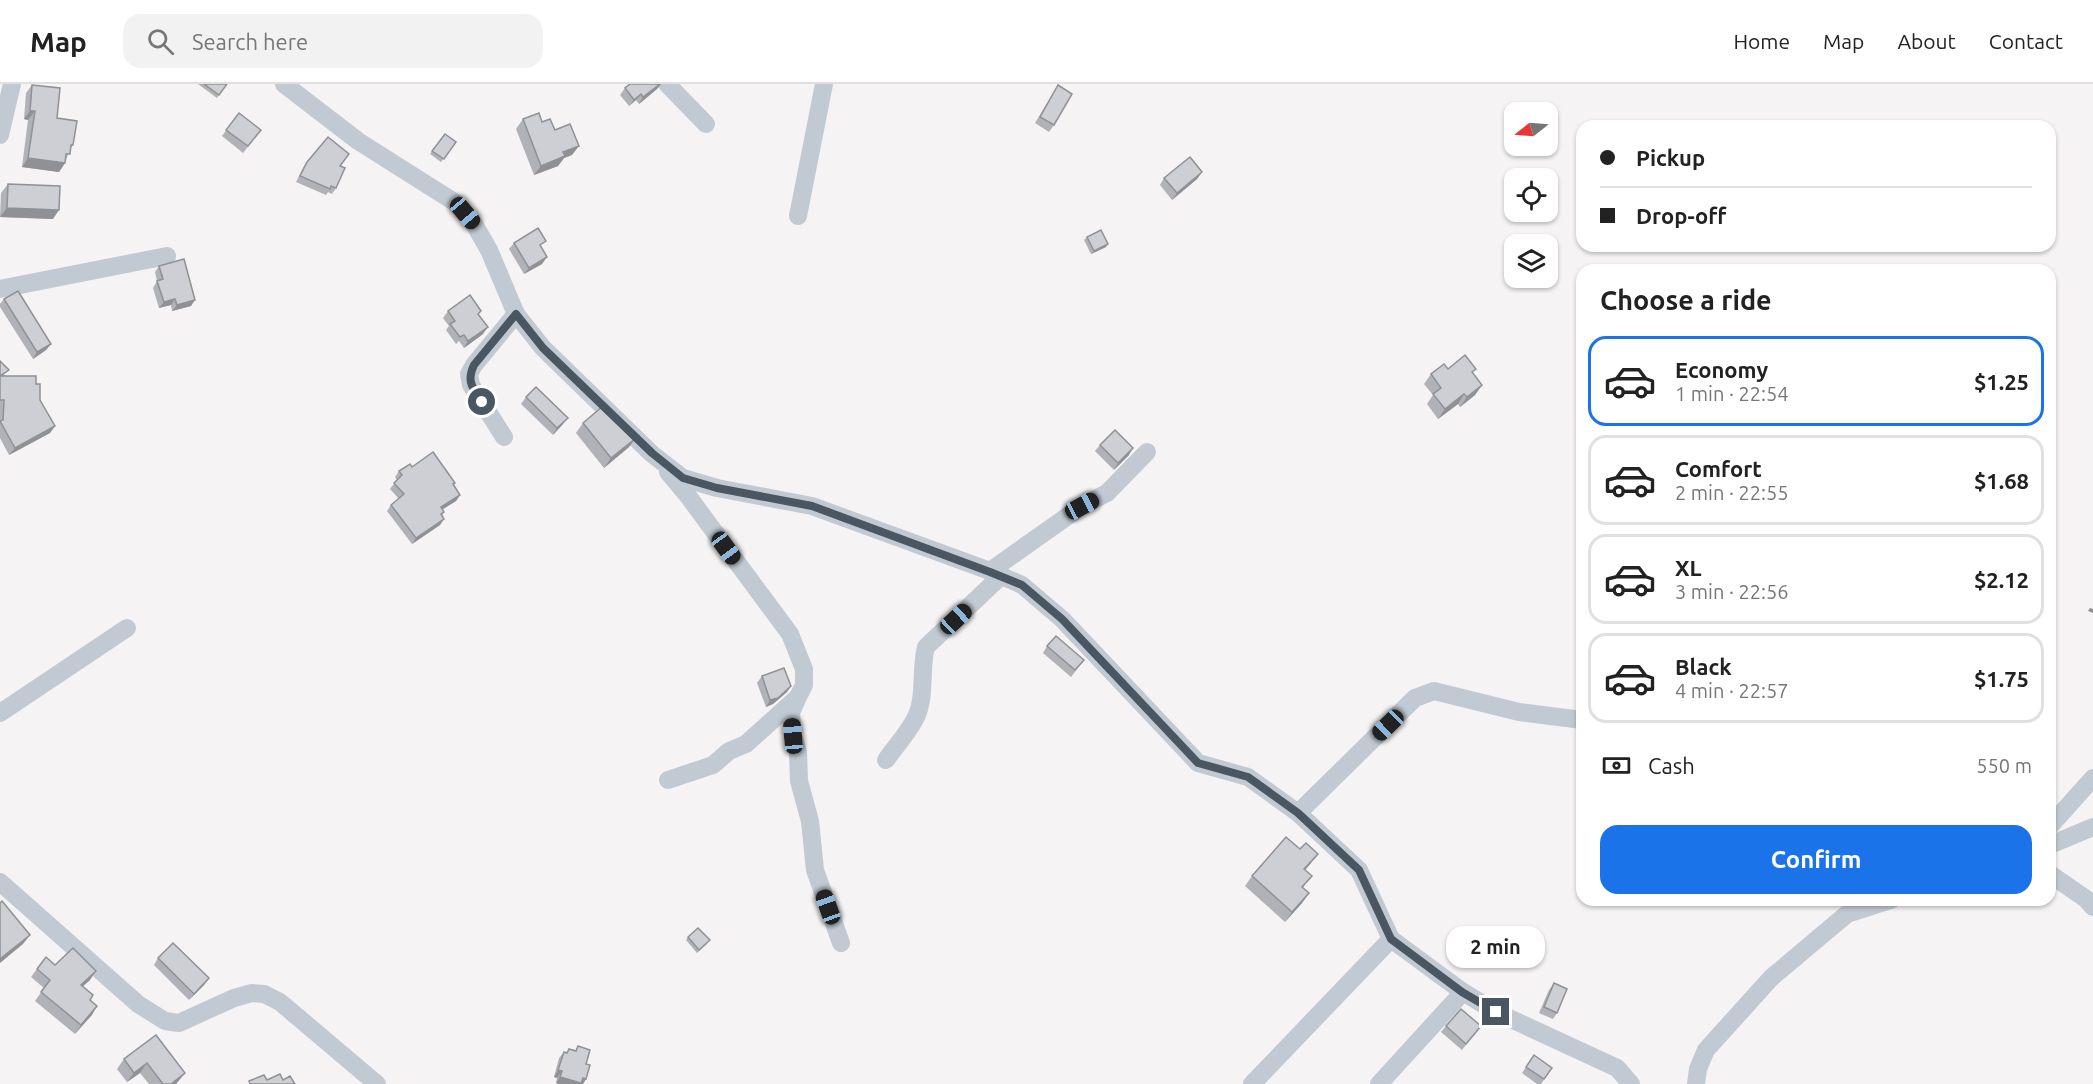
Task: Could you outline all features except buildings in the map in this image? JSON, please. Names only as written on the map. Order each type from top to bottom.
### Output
[{"type":"street","points":[[0,135],[12,84]]},
{"type":"street","points":[[284,84],[358,141],[456,202],[474,224],[489,250],[516,314],[543,348],[652,453],[683,478],[717,488],[812,506],[1022,585],[1062,619],[1198,763],[1248,777],[1298,813],[1359,870],[1391,939],[1462,992],[1496,1012],[1617,1068],[1631,1084]]},
{"type":"street","points":[[667,84],[706,124]]},
{"type":"street","points":[[798,216],[824,84]]},
{"type":"street","points":[[0,289],[167,256]]},
{"type":"street","points":[[504,437],[471,385],[469,374],[516,314]]},
{"type":"street","points":[[886,760],[916,717],[921,694],[922,662],[926,647],[996,574],[1082,506],[1107,493],[1147,452]]},
{"type":"street","points":[[652,453],[688,496],[790,634],[804,669],[804,685],[791,713],[793,736],[798,752],[800,781],[810,821],[815,870],[842,943]]},
{"type":"street","points":[[0,713],[127,628]]},
{"type":"street","points":[[1298,813],[1415,699],[1434,691],[1519,712],[1576,719]]},
{"type":"street","points":[[668,780],[712,765],[729,751],[746,744],[798,697]]},
{"type":"street","points":[[2056,819],[2093,778]]},
{"type":"street","points":[[2056,842],[2093,827]]},
{"type":"street","points":[[2056,878],[2086,899],[2093,907]]},
{"type":"street","points":[[0,882],[138,1004],[165,1022],[179,1023],[234,998],[252,993],[264,994],[280,1002],[377,1084]]},
{"type":"street","points":[[1696,1084],[1698,1069],[1706,1050],[1771,978],[1847,914],[1872,906]]},
{"type":"street","points":[[1252,1084],[1391,939]]},
{"type":"street","points":[[1379,1084],[1462,992]]},
{"type":"route","points":[[482,402],[471,385],[469,374],[516,314],[543,348],[652,453],[683,478],[717,488],[812,506],[1022,585],[1062,619],[1198,763],[1248,777],[1298,813],[1359,870],[1391,939],[1462,992],[1496,1012]]}]
